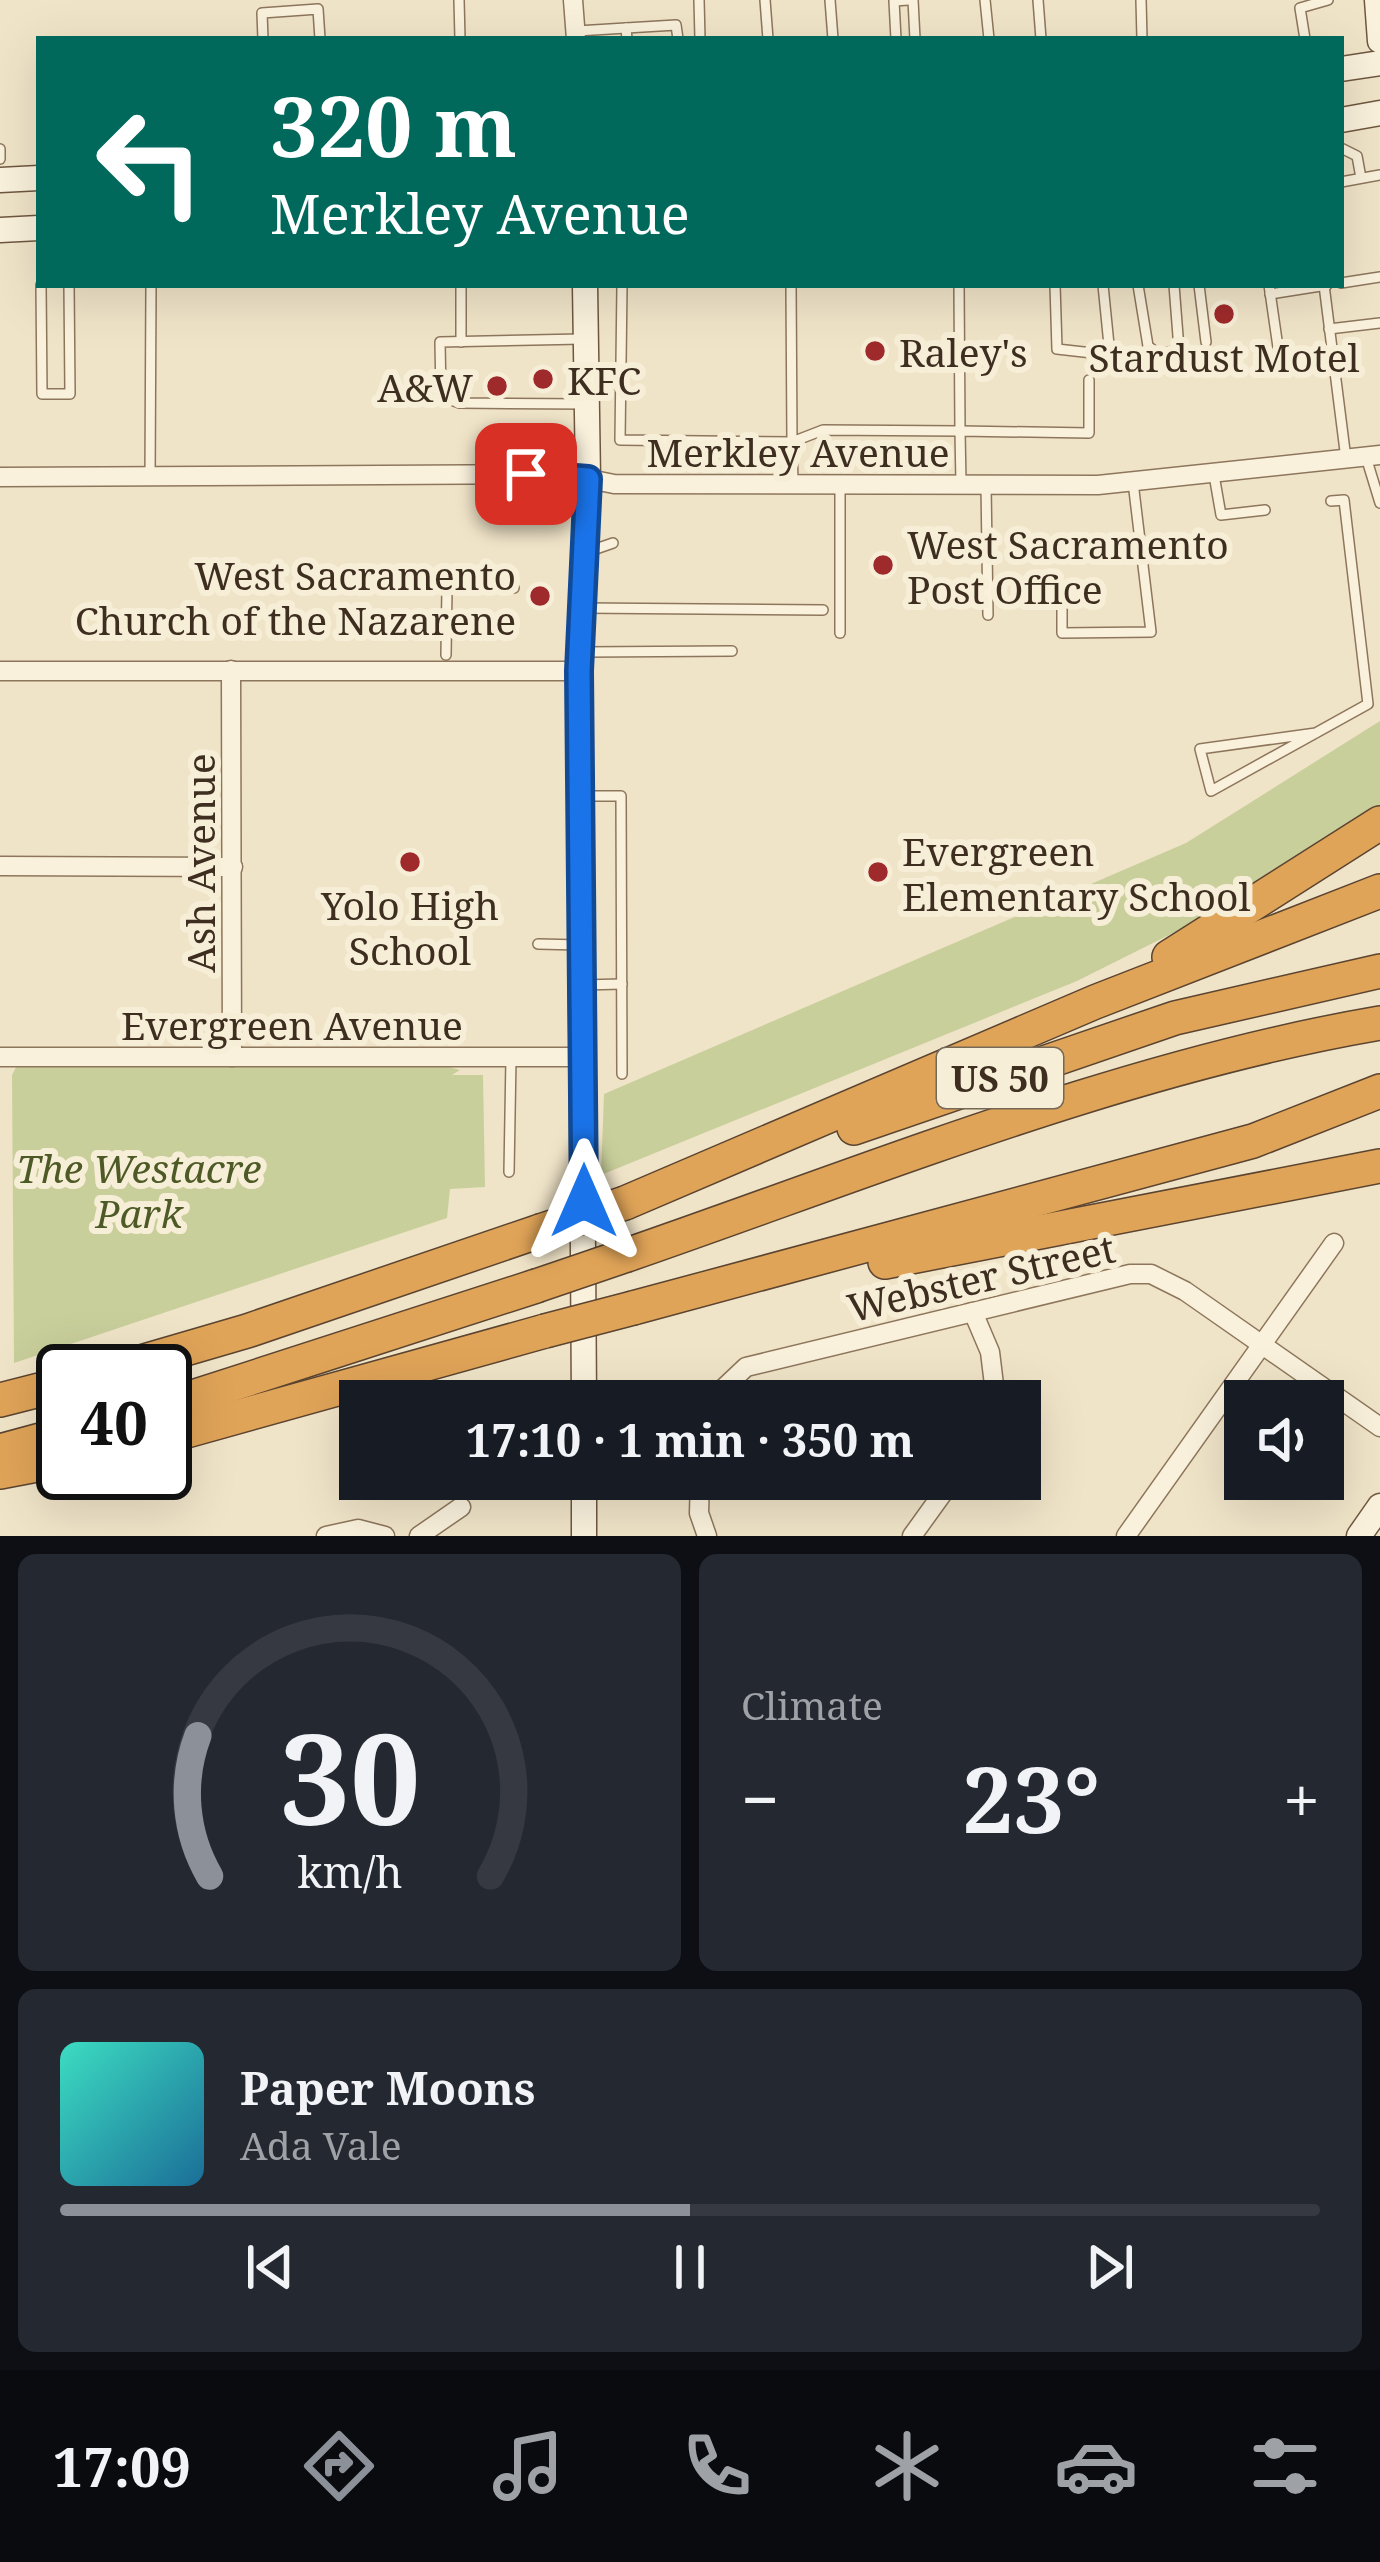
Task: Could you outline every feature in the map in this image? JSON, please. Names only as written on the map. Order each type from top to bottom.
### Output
[{"type":"highway","points":[[1095,1002],[1380,823]]},
{"type":"highway","points":[[625,1203],[1095,1002],[1380,891]]},
{"type":"highway","name":"US 50","points":[[192,1347],[1175,1018],[1380,970]]},
{"type":"highway","name":"US 50","points":[[192,1397],[1138,1083],[1246,1050],[1380,1023]]},
{"type":"highway","points":[[192,1429],[1253,1141],[1380,1091]]},
{"type":"highway","points":[[723,1286],[1058,1232],[1380,1166]]},
{"type":"highway","points":[[0,1400],[36,1391]]},
{"type":"highway","points":[[0,1450],[36,1441]]},
{"type":"highway","points":[[0,1472],[36,1465]]},
{"type":"street","points":[[573,0],[575,35]]},
{"type":"street","points":[[1377,0],[1380,41]]},
{"type":"street","points":[[1344,68],[1380,62]]},
{"type":"street","points":[[1344,119],[1380,113]]},
{"type":"street","points":[[0,180],[36,178]]},
{"type":"street","points":[[0,230],[36,228]]},
{"type":"street","points":[[584,1380],[579,662],[588,479],[585,288]]},
{"type":"street","name":"Merkley Avenue","points":[[0,477],[488,474],[614,484],[986,485],[1133,482],[1364,457]]},
{"type":"street","points":[[0,671],[579,662]]},
{"type":"street","name":"Ash Avenue","points":[[231,670],[232,1057]]},
{"type":"street","points":[[0,866],[232,867]]},
{"type":"street","name":"Evergreen Avenue","points":[[0,1058],[585,1057]]},
{"type":"street","points":[[1126,1536],[1334,1243]]},
{"type":"street","name":"Webster Street","points":[[732,1380],[746,1367],[1151,1274],[1380,1427]]},
{"type":"street","points":[[973,1312],[990,1352],[993,1380]]},
{"type":"street","points":[[584,1500],[584,1536]]},
{"type":"street","points":[[699,1500],[707,1536]]},
{"type":"street","points":[[912,1536],[938,1500]]},
{"type":"street","points":[[1359,1536],[1380,1506]]},
{"type":"street","points":[[419,1536],[461,1508]]},
{"type":"street","points":[[326,1536],[358,1529],[385,1536]]},
{"type":"lane","points":[[460,36],[458,4],[469,0]]},
{"type":"lane","points":[[699,0],[700,36]]},
{"type":"lane","points":[[765,0],[769,36]]},
{"type":"lane","points":[[830,0],[833,36]]},
{"type":"lane","points":[[896,36],[894,2],[911,0],[915,36]]},
{"type":"lane","points":[[986,0],[989,36]]},
{"type":"lane","points":[[1038,0],[1041,36]]},
{"type":"lane","points":[[1141,0],[1142,36]]},
{"type":"lane","points":[[1305,36],[1300,8],[1328,0]]},
{"type":"lane","points":[[263,36],[262,14],[318,9],[320,36]]},
{"type":"lane","points":[[575,35],[676,25],[677,36]]},
{"type":"lane","points":[[0,149],[0,159]]},
{"type":"lane","points":[[1344,150],[1357,156],[1361,178]]},
{"type":"lane","points":[[1344,181],[1380,175]]},
{"type":"lane","points":[[1344,283],[1380,277]]},
{"type":"lane","points":[[41,288],[42,394],[70,394],[69,288]]},
{"type":"lane","points":[[150,479],[151,288]]},
{"type":"lane","points":[[461,288],[461,342]]},
{"type":"lane","points":[[622,288],[620,440],[792,442],[823,430],[1089,433],[1090,380]]},
{"type":"lane","points":[[791,288],[793,484]]},
{"type":"lane","points":[[959,288],[961,485]]},
{"type":"lane","points":[[1054,288],[1057,349],[1110,355],[1102,288]]},
{"type":"lane","points":[[1138,288],[1148,346],[1160,355],[1179,349],[1174,288]]},
{"type":"lane","points":[[1199,288],[1206,342]]},
{"type":"lane","points":[[1325,288],[1330,329],[1380,503]]},
{"type":"lane","points":[[1269,289],[1281,368]]},
{"type":"lane","points":[[1330,329],[1380,323]]},
{"type":"lane","points":[[586,339],[440,342],[441,396],[459,403],[587,404]]},
{"type":"lane","points":[[488,474],[490,440],[544,432]]},
{"type":"lane","points":[[1214,475],[1221,515],[1265,510]]},
{"type":"lane","points":[[1062,605],[1062,633],[1151,632],[1133,482]]},
{"type":"lane","points":[[840,485],[840,633]]},
{"type":"lane","points":[[986,485],[988,615]]},
{"type":"lane","points":[[1316,733],[1200,749],[1211,791],[1253,768],[1316,733],[1368,704],[1344,500],[1331,501]]},
{"type":"lane","points":[[584,553],[613,543]]},
{"type":"lane","points":[[446,655],[447,588],[514,588]]},
{"type":"lane","points":[[582,608],[823,610]]},
{"type":"lane","points":[[579,662],[731,651]]},
{"type":"lane","points":[[580,796],[621,796],[622,1074]]},
{"type":"lane","points":[[538,944],[580,945]]},
{"type":"lane","points":[[582,985],[622,984]]},
{"type":"lane","points":[[509,1172],[511,1057]]},
{"type":"green space","points":[[1380,721],[1380,807],[1207,916],[1077,981],[601,1175],[604,1094],[1186,843]]},
{"type":"green space","name":"The Westacre Park","points":[[16,1067],[449,1067],[460,1070],[452,1075],[483,1075],[485,1187],[450,1189],[447,1218],[71,1344],[36,1344],[36,1356],[14,1363],[12,1075]]},
{"type":"place","name":"Stardust Motel","points":[[1224,314]]},
{"type":"place","name":"Raley's","points":[[875,351]]},
{"type":"place","name":"KFC","points":[[543,379]]},
{"type":"place","name":"A&W","points":[[497,386]]},
{"type":"place","name":"West Sacramento Post Office","points":[[883,565]]},
{"type":"place","name":"West Sacramento Church of the Nazarene","points":[[540,596]]},
{"type":"place","name":"Yolo High School","points":[[410,862]]},
{"type":"place","name":"Evergreen Elementary School","points":[[878,872]]},
{"type":"route","points":[[526,474],[588,479],[579,671],[584,1201]]}]
